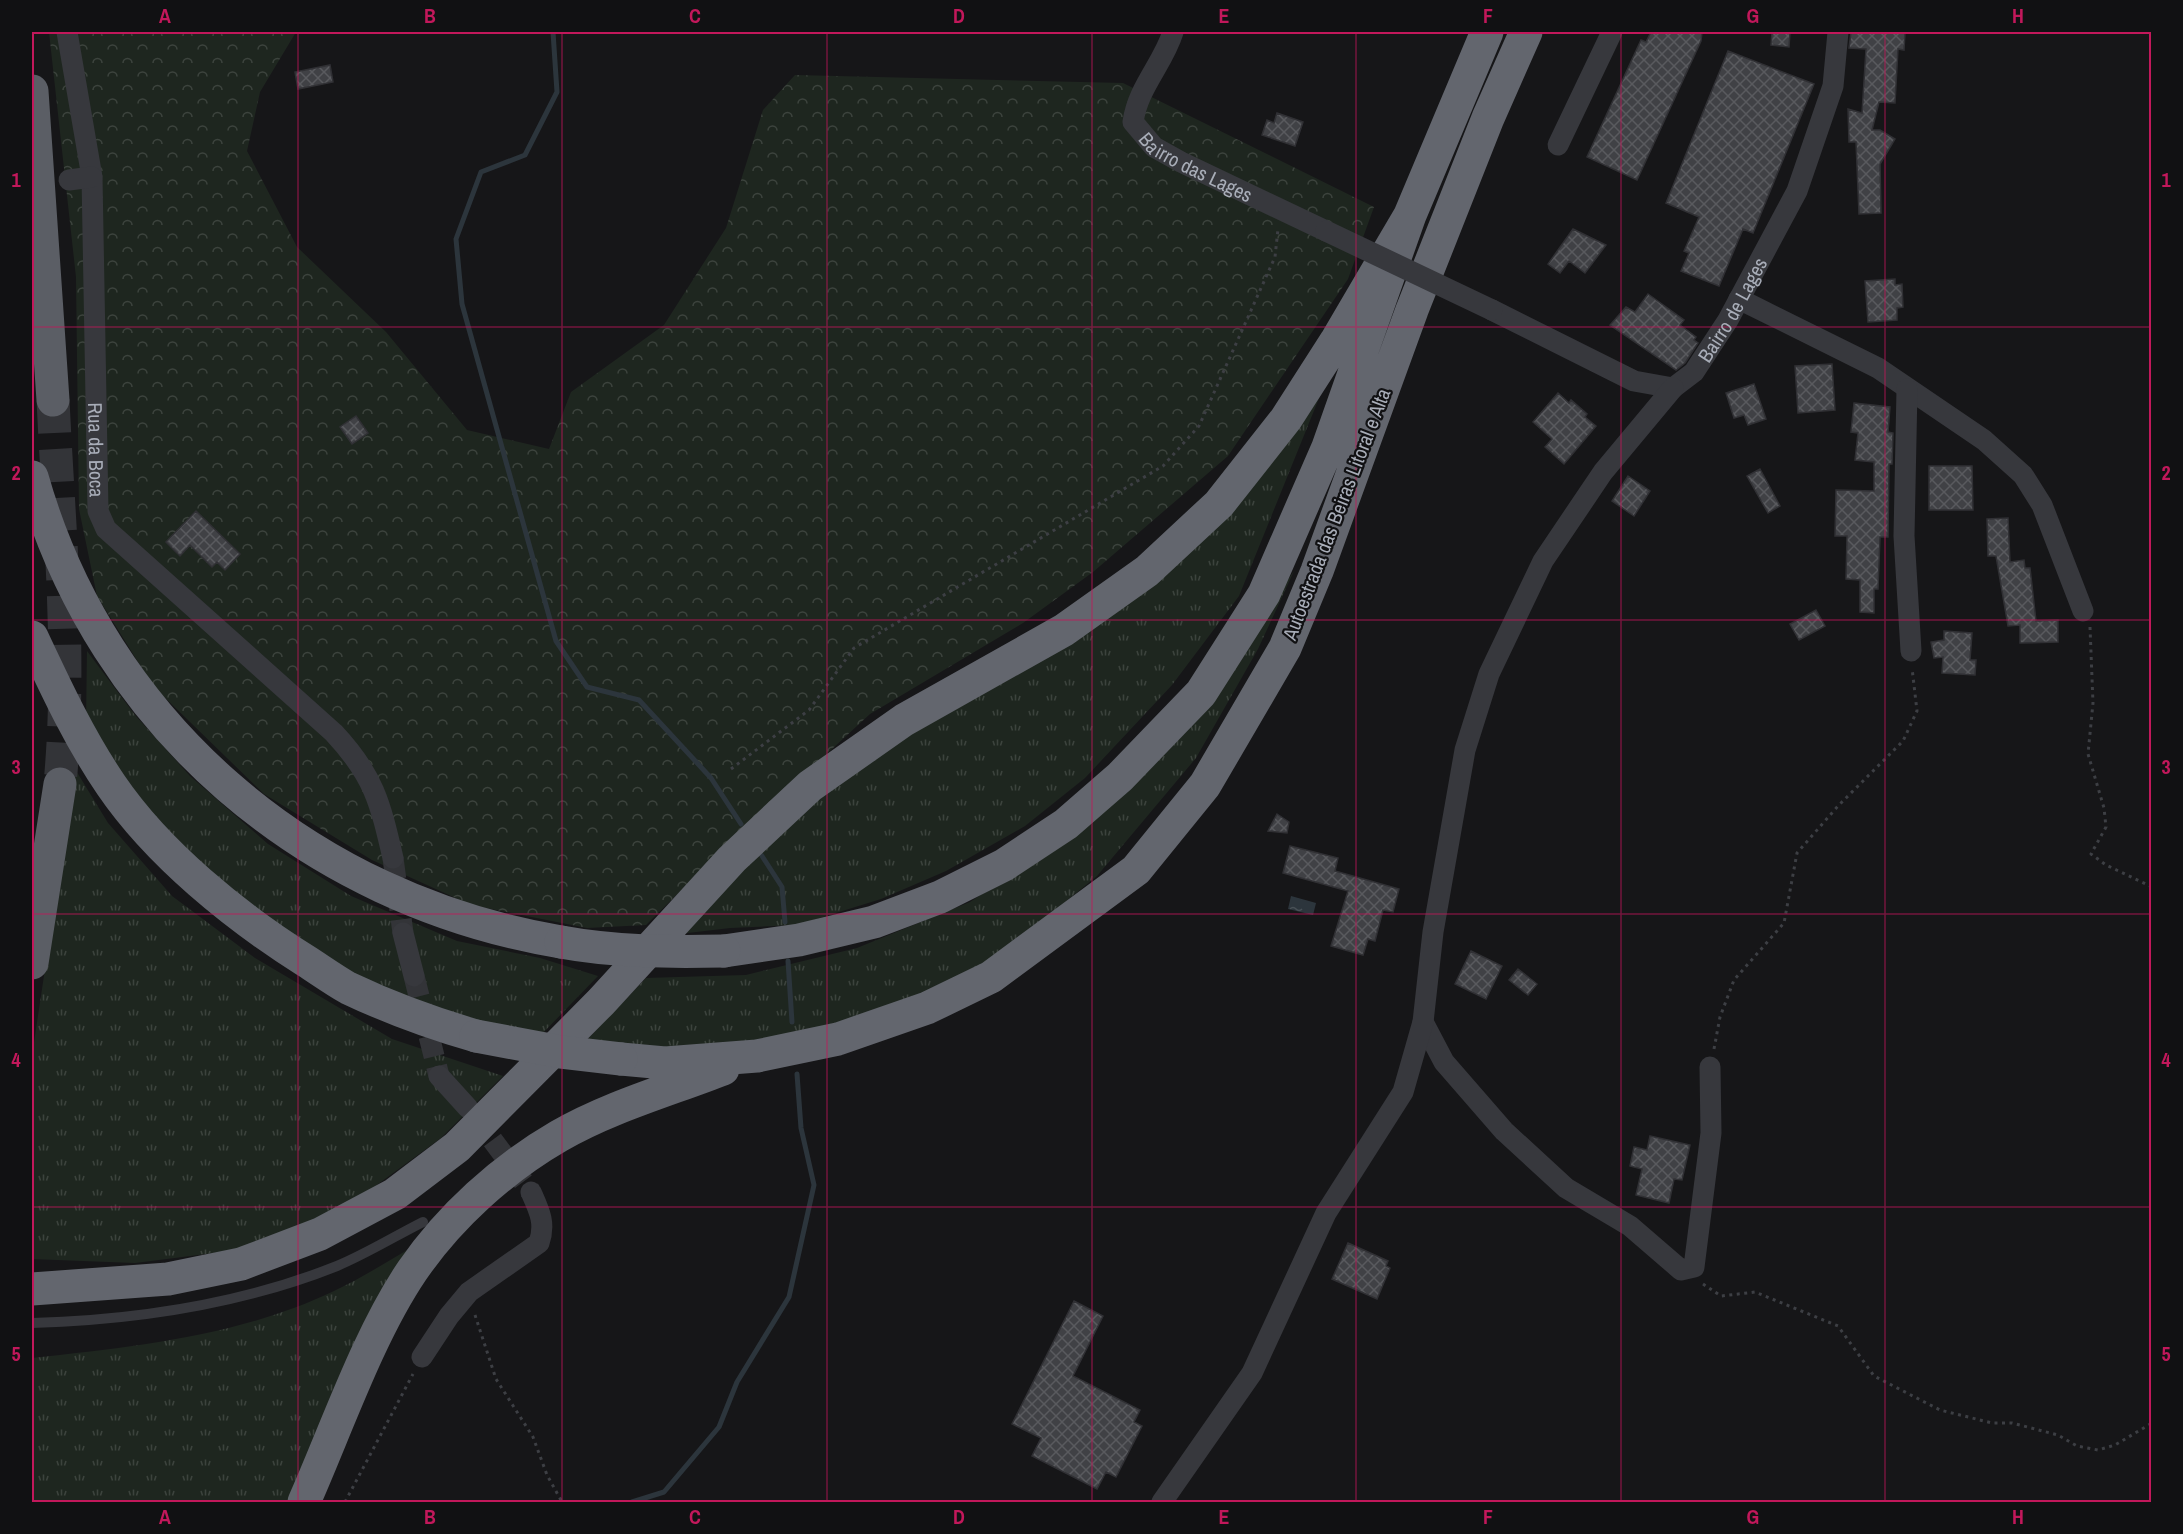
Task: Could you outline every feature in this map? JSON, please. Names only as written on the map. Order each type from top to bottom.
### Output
[{"type":"highway","name":"Autoestrada das Beiras Litoral e Alta","points":[[32,477],[46,529],[93,623],[139,692],[197,759],[253,809],[326,859],[388,891],[453,917],[526,937],[592,948],[664,952],[724,951],[799,940],[874,922],[940,897],[1004,865],[1066,824],[1111,785],[1201,693],[1264,594],[1328,447],[1410,215],[1487,32]]},
{"type":"highway","name":"Autoestrada das Beiras Litoral e Alta","points":[[32,637],[72,723],[113,787],[160,843],[219,898],[276,942],[346,987],[414,1018],[476,1036],[561,1052],[665,1063],[757,1056],[838,1039],[927,1008],[991,977],[1136,870],[1205,785],[1285,648],[1317,571],[1412,310],[1488,118],[1526,32]]},
{"type":"highway","points":[[32,91],[53,400]]},
{"type":"highway","points":[[32,1289],[72,1288],[168,1279],[242,1264],[320,1234],[385,1199],[457,1147],[601,1002],[732,859],[810,786],[904,720],[1064,630],[1146,571],[1219,504],[1286,419],[1336,341],[1410,215]]},
{"type":"highway","points":[[32,963],[60,784]]},
{"type":"highway","points":[[304,1503],[373,1344],[412,1272],[454,1218],[505,1174],[559,1136],[643,1098],[757,1056]]},
{"type":"street","name":"Rua da Boca","points":[[67,32],[92,177],[98,511],[106,529],[334,733],[358,758],[373,784],[393,858]]},
{"type":"street","name":"Bairro das Lages","points":[[1173,32],[1168,47],[1136,102],[1133,122],[1154,147],[1634,381],[1673,388]]},
{"type":"street","points":[[1558,145],[1612,32]]},
{"type":"street","name":"Bairro de Lages","points":[[1162,1503],[1252,1373],[1326,1213],[1403,1092],[1423,1022],[1433,932],[1465,750],[1489,674],[1543,561],[1604,472],[1673,388],[1694,372],[1739,299],[1797,191],[1833,86],[1838,32]]},
{"type":"street","points":[[69,180],[92,177]]},
{"type":"street","points":[[1739,299],[1878,368],[1984,440],[2023,475],[2042,505],[2083,611]]},
{"type":"street","points":[[1907,389],[1904,536],[1911,651]]},
{"type":"street","points":[[403,933],[414,976]]},
{"type":"street","points":[[1423,1022],[1444,1062],[1504,1131],[1566,1188],[1630,1226],[1681,1270],[1694,1267],[1711,1133],[1710,1067]]},
{"type":"street","points":[[439,1076],[468,1108]]},
{"type":"street","points":[[422,1357],[449,1316],[469,1292],[539,1243],[544,1231],[542,1217],[531,1192]]},
{"type":"lane","points":[[32,1323],[74,1322],[188,1309],[270,1289],[339,1265],[423,1222]]},
{"type":"path","points":[[731,769],[809,710],[854,648],[1163,466],[1199,426],[1275,258],[1281,210]]},
{"type":"path","points":[[2083,611],[2092,631],[2093,703],[2088,754],[2104,808],[2106,827],[2091,854],[2106,865],[2151,887]]},
{"type":"path","points":[[1710,1067],[1720,1017],[1734,980],[1784,923],[1797,853],[1838,806],[1903,741],[1917,711],[1911,651]]},
{"type":"path","points":[[1681,1270],[1721,1296],[1755,1292],[1838,1326],[1874,1376],[1940,1410],[1992,1423],[2012,1423],[2058,1435],[2077,1446],[2098,1450],[2115,1445],[2151,1423]]},
{"type":"path","points":[[469,1292],[496,1379],[532,1437],[547,1476],[562,1503]]},
{"type":"path","points":[[345,1503],[422,1357]]},
{"type":"green space","points":[[49,32],[296,32],[260,92],[247,151],[297,247],[386,332],[467,430],[549,449],[571,392],[664,325],[726,228],[763,110],[795,75],[1123,83],[1374,207],[1348,279],[1228,456],[1093,572],[1023,623],[870,714],[719,853],[646,925],[587,928],[471,905],[372,860],[264,794],[153,686],[97,596],[79,509],[76,277]]},
{"type":"green space","points":[[1330,371],[1239,596],[1172,685],[1085,778],[1025,826],[946,871],[881,899],[797,925],[730,928],[679,934],[829,785],[904,732],[1039,661]]},
{"type":"green space","points":[[1294,571],[1258,649],[1196,758],[1097,876],[992,962],[909,1003],[844,1025],[711,1051],[584,1043],[646,978],[746,975],[857,948],[970,902],[1069,837],[1181,735]]},
{"type":"green space","points":[[87,651],[135,715],[190,776],[268,844],[351,896],[457,941],[540,958],[598,976],[541,1035],[401,1002],[321,960],[224,885],[158,823],[86,725]]},
{"type":"green space","points":[[75,769],[108,823],[172,896],[255,958],[392,1039],[503,1076],[441,1138],[359,1198],[253,1248],[135,1263],[32,1259],[32,1056]]},
{"type":"green space","points":[[414,1246],[288,1502],[32,1502],[32,1358],[148,1344],[262,1319],[334,1291]]},
{"type":"water","points":[[1291,896],[1316,903],[1313,915],[1288,909]]},
{"type":"building","points":[[1651,32],[1702,32],[1701,41],[1637,180],[1587,157],[1641,40],[1646,42]]},
{"type":"building","points":[[1772,32],[1790,32],[1789,47],[1771,45]]},
{"type":"building","points":[[1851,32],[1905,32],[1904,50],[1898,49],[1895,103],[1879,102],[1872,130],[1880,130],[1895,139],[1880,164],[1881,213],[1859,214],[1856,142],[1849,142],[1848,109],[1862,113],[1866,49],[1849,48]]},
{"type":"building","points":[[1728,51],[1814,84],[1753,233],[1743,229],[1719,286],[1681,271],[1689,253],[1684,251],[1699,217],[1666,203]]},
{"type":"building","points":[[330,65],[333,82],[298,89],[295,72]]},
{"type":"building","points":[[1277,113],[1303,122],[1295,146],[1262,135],[1267,120],[1274,123]]},
{"type":"building","points":[[1573,229],[1606,245],[1585,273],[1569,261],[1560,273],[1548,264]]},
{"type":"building","points":[[1895,279],[1895,285],[1902,284],[1903,307],[1897,308],[1897,320],[1868,322],[1865,281]]},
{"type":"building","points":[[1648,294],[1684,320],[1680,325],[1696,337],[1694,340],[1698,343],[1685,363],[1676,370],[1610,325],[1626,307],[1635,312]]},
{"type":"building","points":[[1832,364],[1835,410],[1798,413],[1795,366]]},
{"type":"building","points":[[1754,384],[1766,419],[1748,425],[1744,415],[1734,418],[1726,393]]},
{"type":"building","points":[[1558,393],[1569,403],[1571,400],[1587,414],[1585,417],[1596,426],[1564,464],[1545,447],[1552,439],[1533,422]]},
{"type":"building","points":[[1854,403],[1890,407],[1888,432],[1893,433],[1892,464],[1889,464],[1888,537],[1880,537],[1878,589],[1874,589],[1874,613],[1860,612],[1860,580],[1846,579],[1847,536],[1835,536],[1836,490],[1874,491],[1874,462],[1855,460],[1858,433],[1851,432]]},
{"type":"building","points":[[356,416],[368,433],[352,444],[340,427]]},
{"type":"building","points":[[1929,466],[1972,466],[1973,510],[1929,510]]},
{"type":"building","points":[[1760,469],[1780,506],[1768,513],[1747,476]]},
{"type":"building","points":[[1628,476],[1650,491],[1634,516],[1612,501]]},
{"type":"building","points":[[196,511],[240,554],[225,570],[217,562],[212,567],[190,545],[180,556],[166,542]]},
{"type":"building","points":[[2008,518],[2010,562],[2024,560],[2025,568],[2030,568],[2036,621],[2058,620],[2058,642],[2020,643],[2020,625],[2008,626],[1996,556],[1988,556],[1987,519]]},
{"type":"building","points":[[1816,610],[1825,626],[1799,640],[1790,624]]},
{"type":"building","points":[[1944,631],[1972,633],[1970,660],[1976,660],[1975,675],[1942,673],[1943,657],[1934,658],[1931,642],[1944,640]]},
{"type":"building","points":[[1277,814],[1289,822],[1287,833],[1268,831]]},
{"type":"building","points":[[1290,846],[1338,858],[1335,871],[1399,889],[1393,912],[1383,910],[1375,941],[1368,939],[1363,955],[1331,946],[1348,891],[1283,873]]},
{"type":"building","points":[[1471,951],[1502,966],[1486,999],[1455,984]]},
{"type":"building","points":[[1518,969],[1537,984],[1528,995],[1509,980]]},
{"type":"building","points":[[1650,1136],[1690,1145],[1682,1180],[1674,1179],[1669,1203],[1636,1195],[1642,1169],[1630,1166],[1634,1147],[1647,1150]]},
{"type":"building","points":[[1348,1243],[1388,1261],[1386,1266],[1390,1268],[1377,1299],[1332,1279]]},
{"type":"building","points":[[1074,1301],[1103,1316],[1073,1376],[1140,1410],[1134,1422],[1142,1426],[1116,1477],[1106,1472],[1097,1489],[1032,1456],[1041,1438],[1012,1424]]},
{"type":"waterway","points":[[553,32],[557,92],[525,155],[481,172],[456,239],[462,304],[556,641],[587,687],[639,700],[711,778],[741,824]]},
{"type":"waterway","points":[[762,856],[782,887],[785,922]]},
{"type":"waterway","points":[[788,961],[792,1022]]},
{"type":"waterway","points":[[632,1502],[664,1492],[719,1427],[737,1382],[789,1297],[814,1185],[801,1128],[797,1074]]},
{"type":"tunnel","points":[[53,400],[65,640],[60,784]]},
{"type":"tunnel","points":[[393,858],[403,933]]},
{"type":"tunnel","points":[[414,976],[439,1076]]},
{"type":"tunnel","points":[[474,1115],[531,1192]]}]
